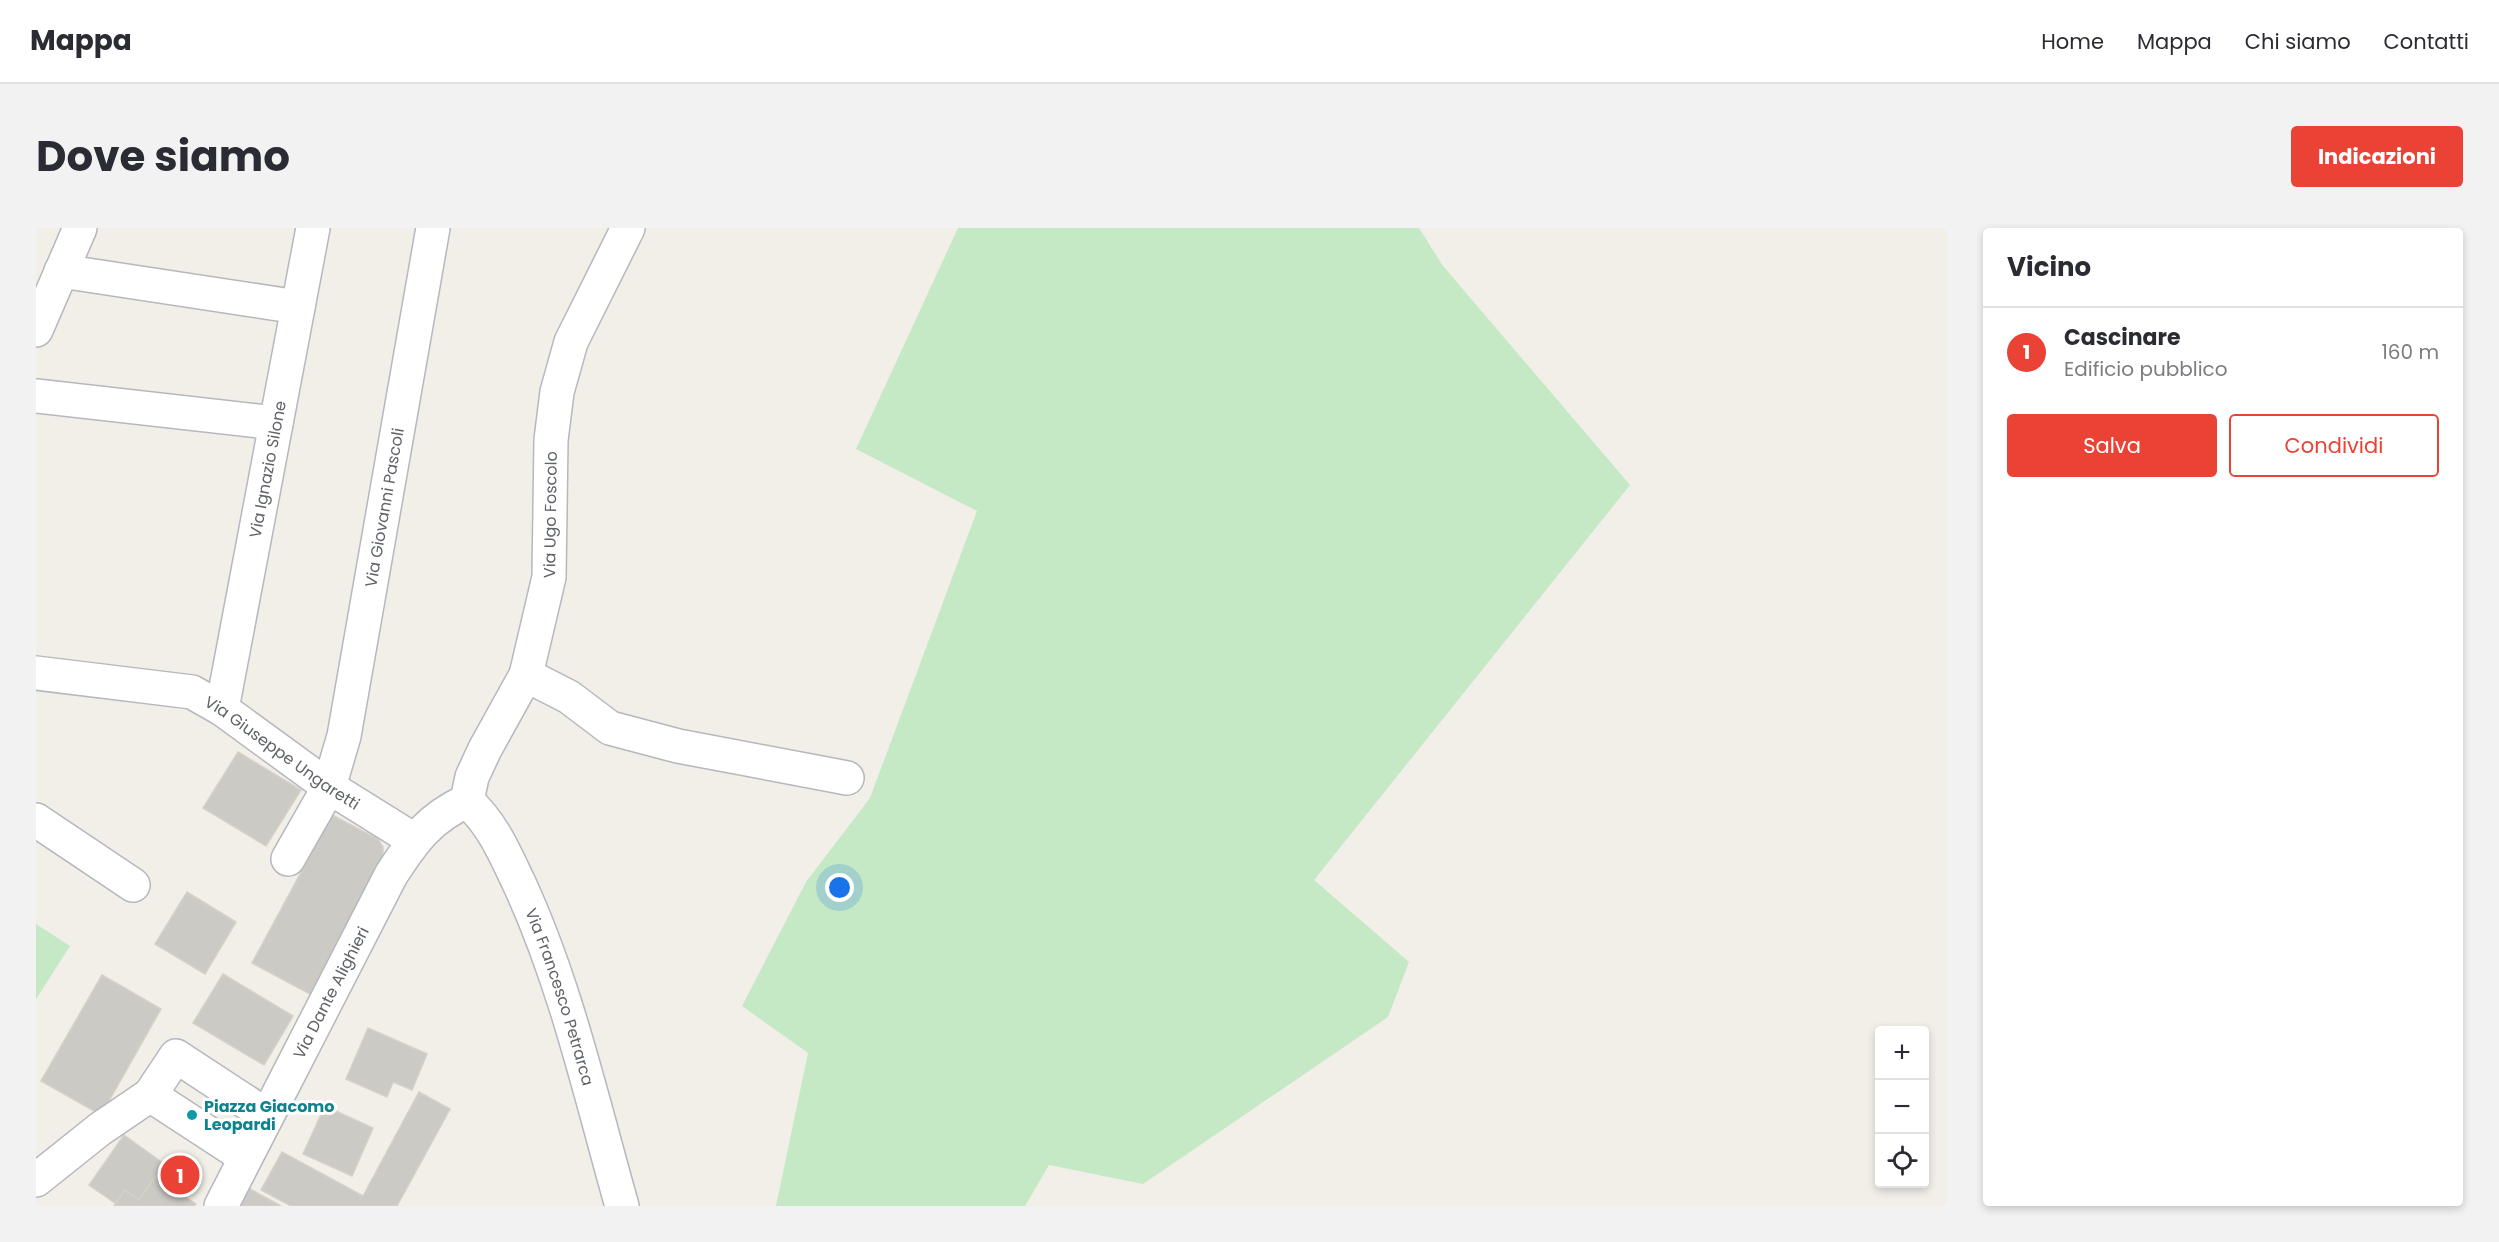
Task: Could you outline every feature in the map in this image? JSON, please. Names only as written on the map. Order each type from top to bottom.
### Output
[{"type":"street","points":[[36,330],[80,228]]},
{"type":"street","name":"Via Ignazio Silone","points":[[222,710],[313,228]]},
{"type":"street","name":"Via Giovanni Pascoli","points":[[288,859],[330,787],[344,736],[433,228]]},
{"type":"street","name":"Via Ugo Foscolo","points":[[467,801],[472,777],[485,749],[526,675],[549,577],[551,440],[557,393],[571,342],[628,228]]},
{"type":"street","points":[[62,271],[298,307]]},
{"type":"street","points":[[36,396],[276,423]]},
{"type":"street","name":"Via Giuseppe Ungaretti","points":[[36,673],[192,692],[222,710],[330,787],[414,840]]},
{"type":"street","points":[[526,675],[569,697],[610,728],[678,746],[847,778]]},
{"type":"street","name":"Via Dante Alighieri","points":[[220,1206],[391,875],[414,840],[445,811],[467,801]]},
{"type":"street","name":"Via Francesco Petrarca","points":[[467,801],[478,811],[499,841],[534,916],[551,960],[622,1206]]},
{"type":"street","points":[[36,820],[133,885]]},
{"type":"street","points":[[36,1180],[100,1128],[150,1095],[176,1056],[266,1115]]},
{"type":"street","points":[[150,1095],[245,1157]]},
{"type":"green space","points":[[958,228],[1419,228],[1443,266],[1630,485],[1314,880],[1409,962],[1388,1017],[1143,1184],[1049,1165],[1025,1206],[776,1206],[808,1053],[742,1006],[806,882],[870,798],[977,511],[856,449]]},
{"type":"green space","points":[[36,924],[70,946],[36,999]]},
{"type":"building","points":[[238,752],[301,790],[266,846],[203,808]]},
{"type":"building","points":[[332,815],[378,839],[383,847],[383,860],[310,994],[252,963]]},
{"type":"building","points":[[187,892],[236,922],[205,974],[155,944]]},
{"type":"building","points":[[223,974],[293,1016],[264,1065],[193,1023]]},
{"type":"building","points":[[102,975],[161,1009],[101,1115],[41,1081]]},
{"type":"building","points":[[368,1028],[427,1054],[412,1090],[393,1082],[387,1097],[346,1079]]},
{"type":"building","points":[[419,1092],[450,1109],[397,1206],[291,1206],[261,1190],[282,1152],[363,1196]]},
{"type":"building","points":[[325,1106],[373,1128],[352,1176],[303,1154]]},
{"type":"building","points":[[124,1135],[192,1184],[184,1196],[155,1177],[139,1200],[125,1190],[115,1203],[89,1185]]},
{"type":"building","points":[[155,1177],[196,1204],[194,1206],[114,1206],[125,1190],[139,1200]]},
{"type":"building","points":[[243,1185],[281,1206],[230,1206]]},
{"type":"place","name":"Piazza Giacomo Leopardi","points":[[192,1115]]},
{"type":"place","name":"Cascinare","points":[[180,1175]]}]
